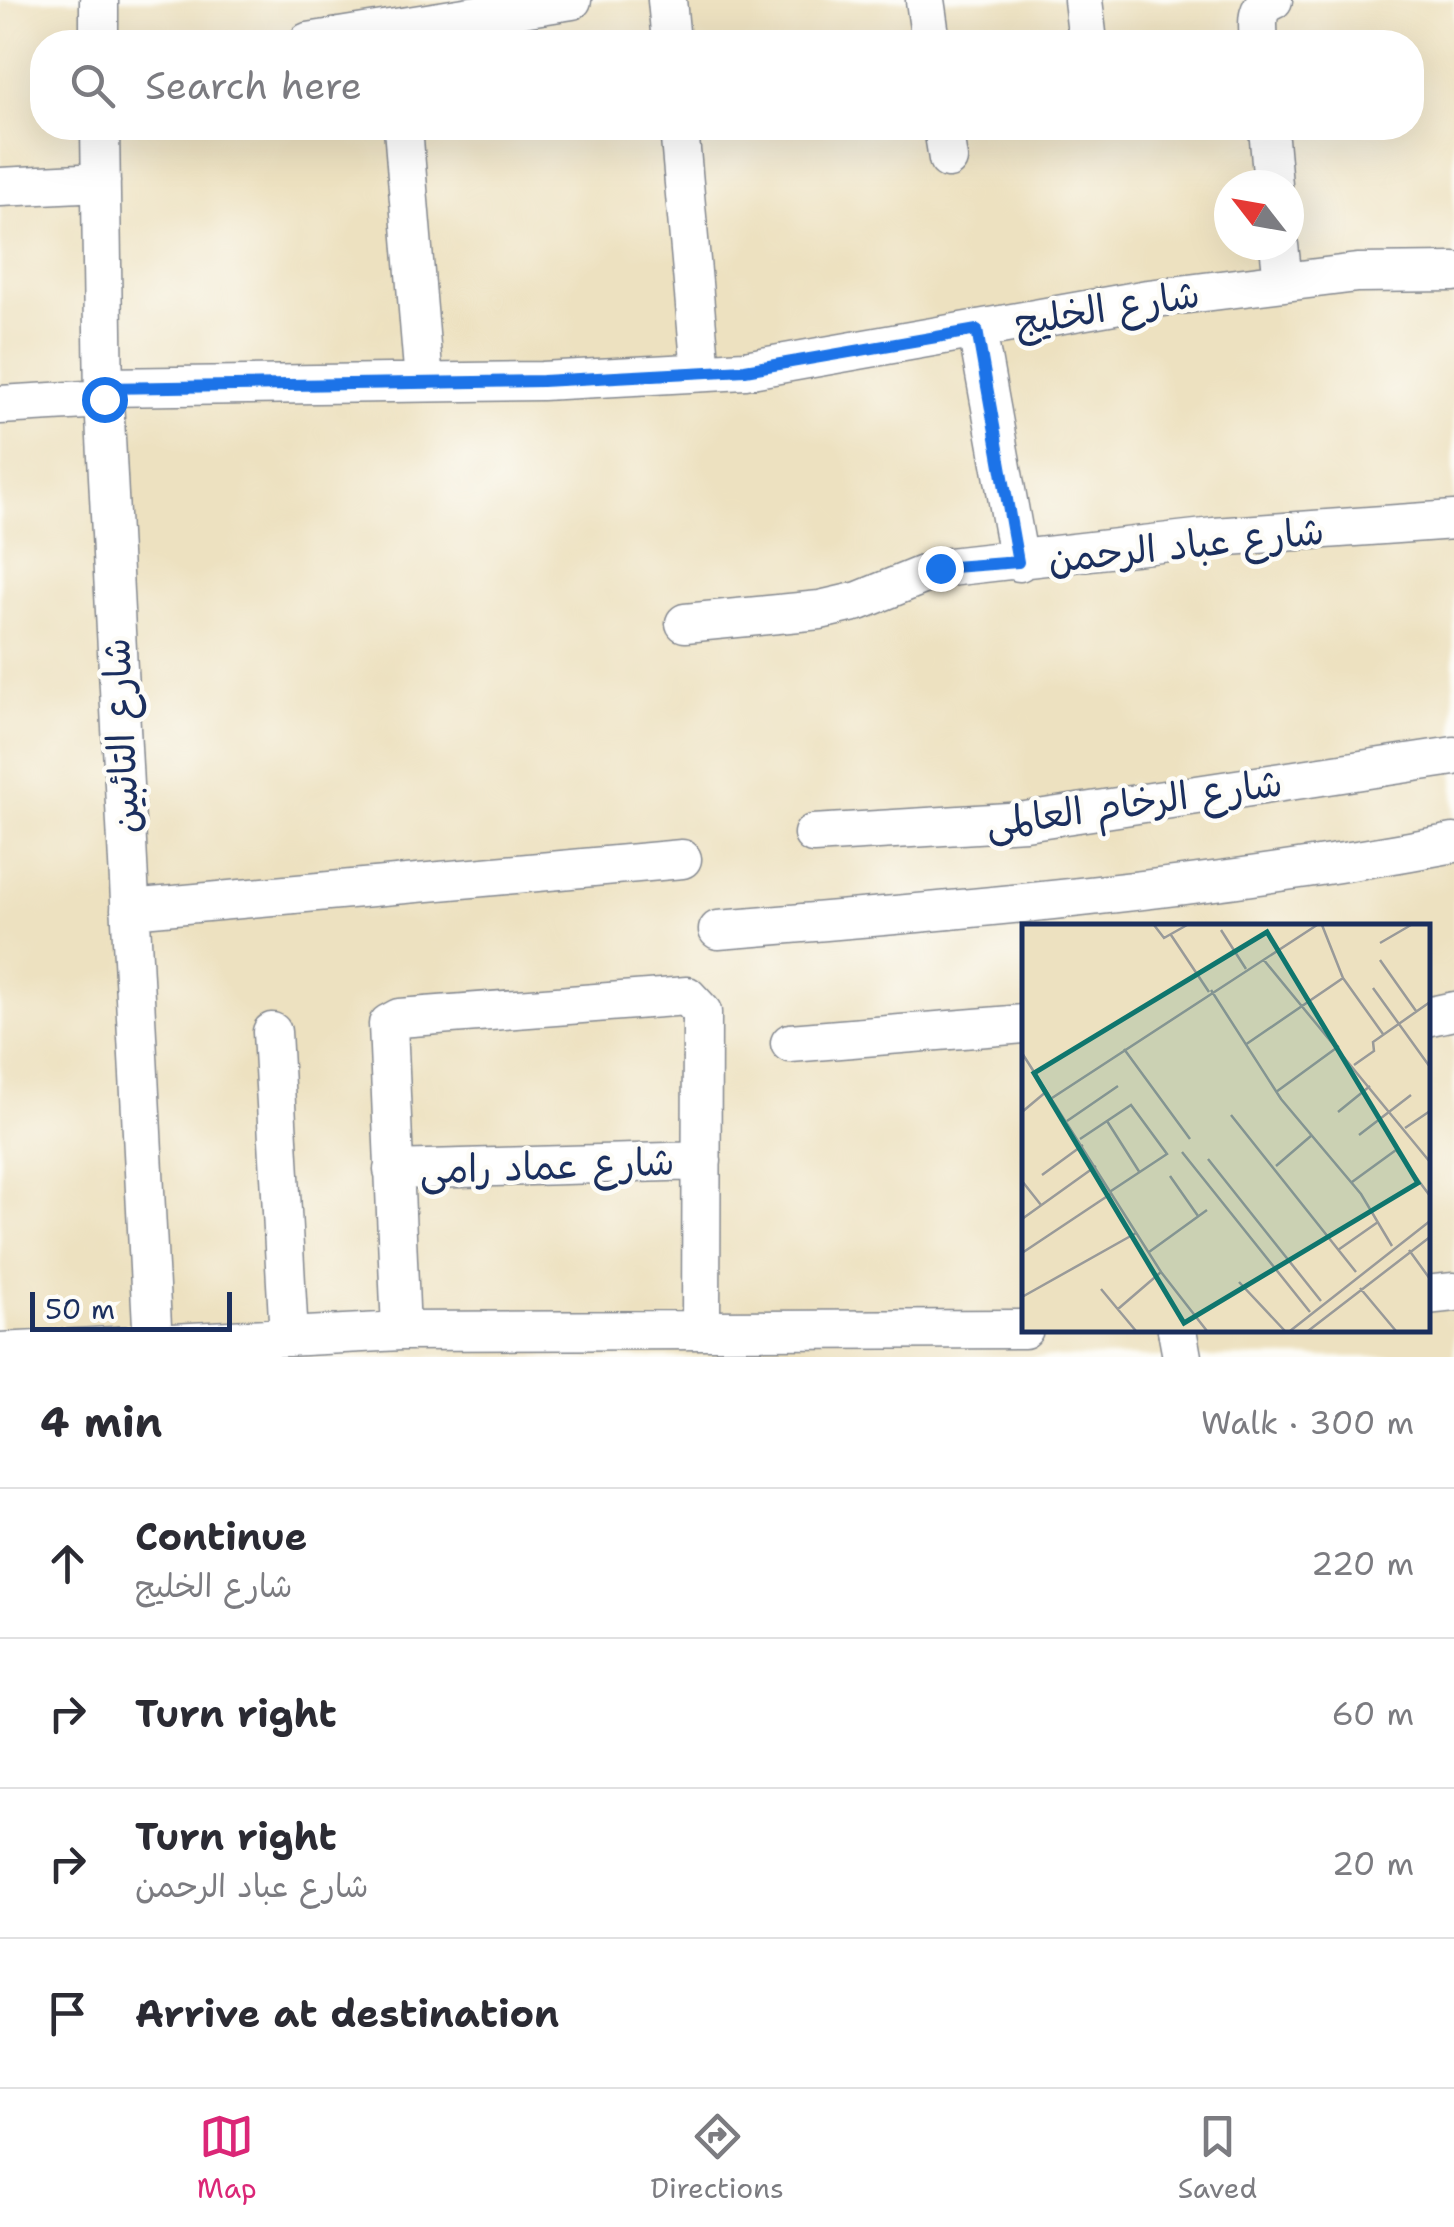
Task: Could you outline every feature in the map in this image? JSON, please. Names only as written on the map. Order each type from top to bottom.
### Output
[{"type":"street","points":[[98,0],[99,30]]},
{"type":"street","points":[[363,30],[572,0]]},
{"type":"street","points":[[667,0],[670,30]]},
{"type":"street","points":[[925,0],[929,30]]},
{"type":"street","points":[[1082,0],[1086,30]]},
{"type":"street","points":[[1258,30],[1260,9],[1274,0]]},
{"type":"street","name":"شارع التائبين","points":[[100,140],[104,393],[153,1344]]},
{"type":"street","points":[[404,140],[424,382]]},
{"type":"street","points":[[679,140],[701,372]]},
{"type":"street","points":[[1269,140],[1272,170]]},
{"type":"street","points":[[0,186],[101,182]]},
{"type":"street","name":"شارع الخليج","points":[[0,405],[104,393],[745,370],[1148,299],[1281,263],[1357,273],[1454,272]]},
{"type":"street","points":[[977,330],[1018,562]]},
{"type":"street","name":"شارع عباد الرحمن","points":[[685,623],[820,610],[859,601],[940,568],[1214,537],[1454,520]]},
{"type":"street","name":"شارع الرخام العالمى","points":[[812,834],[1025,821],[1454,756]]},
{"type":"street","points":[[718,930],[1029,904],[1236,878],[1454,844]]},
{"type":"street","points":[[130,909],[682,858]]},
{"type":"street","points":[[423,1340],[393,1170],[388,1024],[394,1019],[688,996],[698,1002],[702,1012],[702,1161],[712,1339]]},
{"type":"street","points":[[1429,1016],[1454,1011]]},
{"type":"street","points":[[790,1043],[1022,1024]]},
{"type":"street","points":[[272,1032],[289,1338]]},
{"type":"street","name":"شارع عماد رامى","points":[[393,1170],[702,1161]]},
{"type":"street","points":[[1429,1296],[1454,1292]]},
{"type":"street","points":[[0,1352],[115,1352],[153,1344],[289,1338],[946,1344],[1022,1329]]},
{"type":"street","points":[[1177,1332],[1182,1357]]},
{"type":"route","points":[[104,399],[104,388],[542,381],[745,370],[977,330],[1018,562],[940,568]]}]
